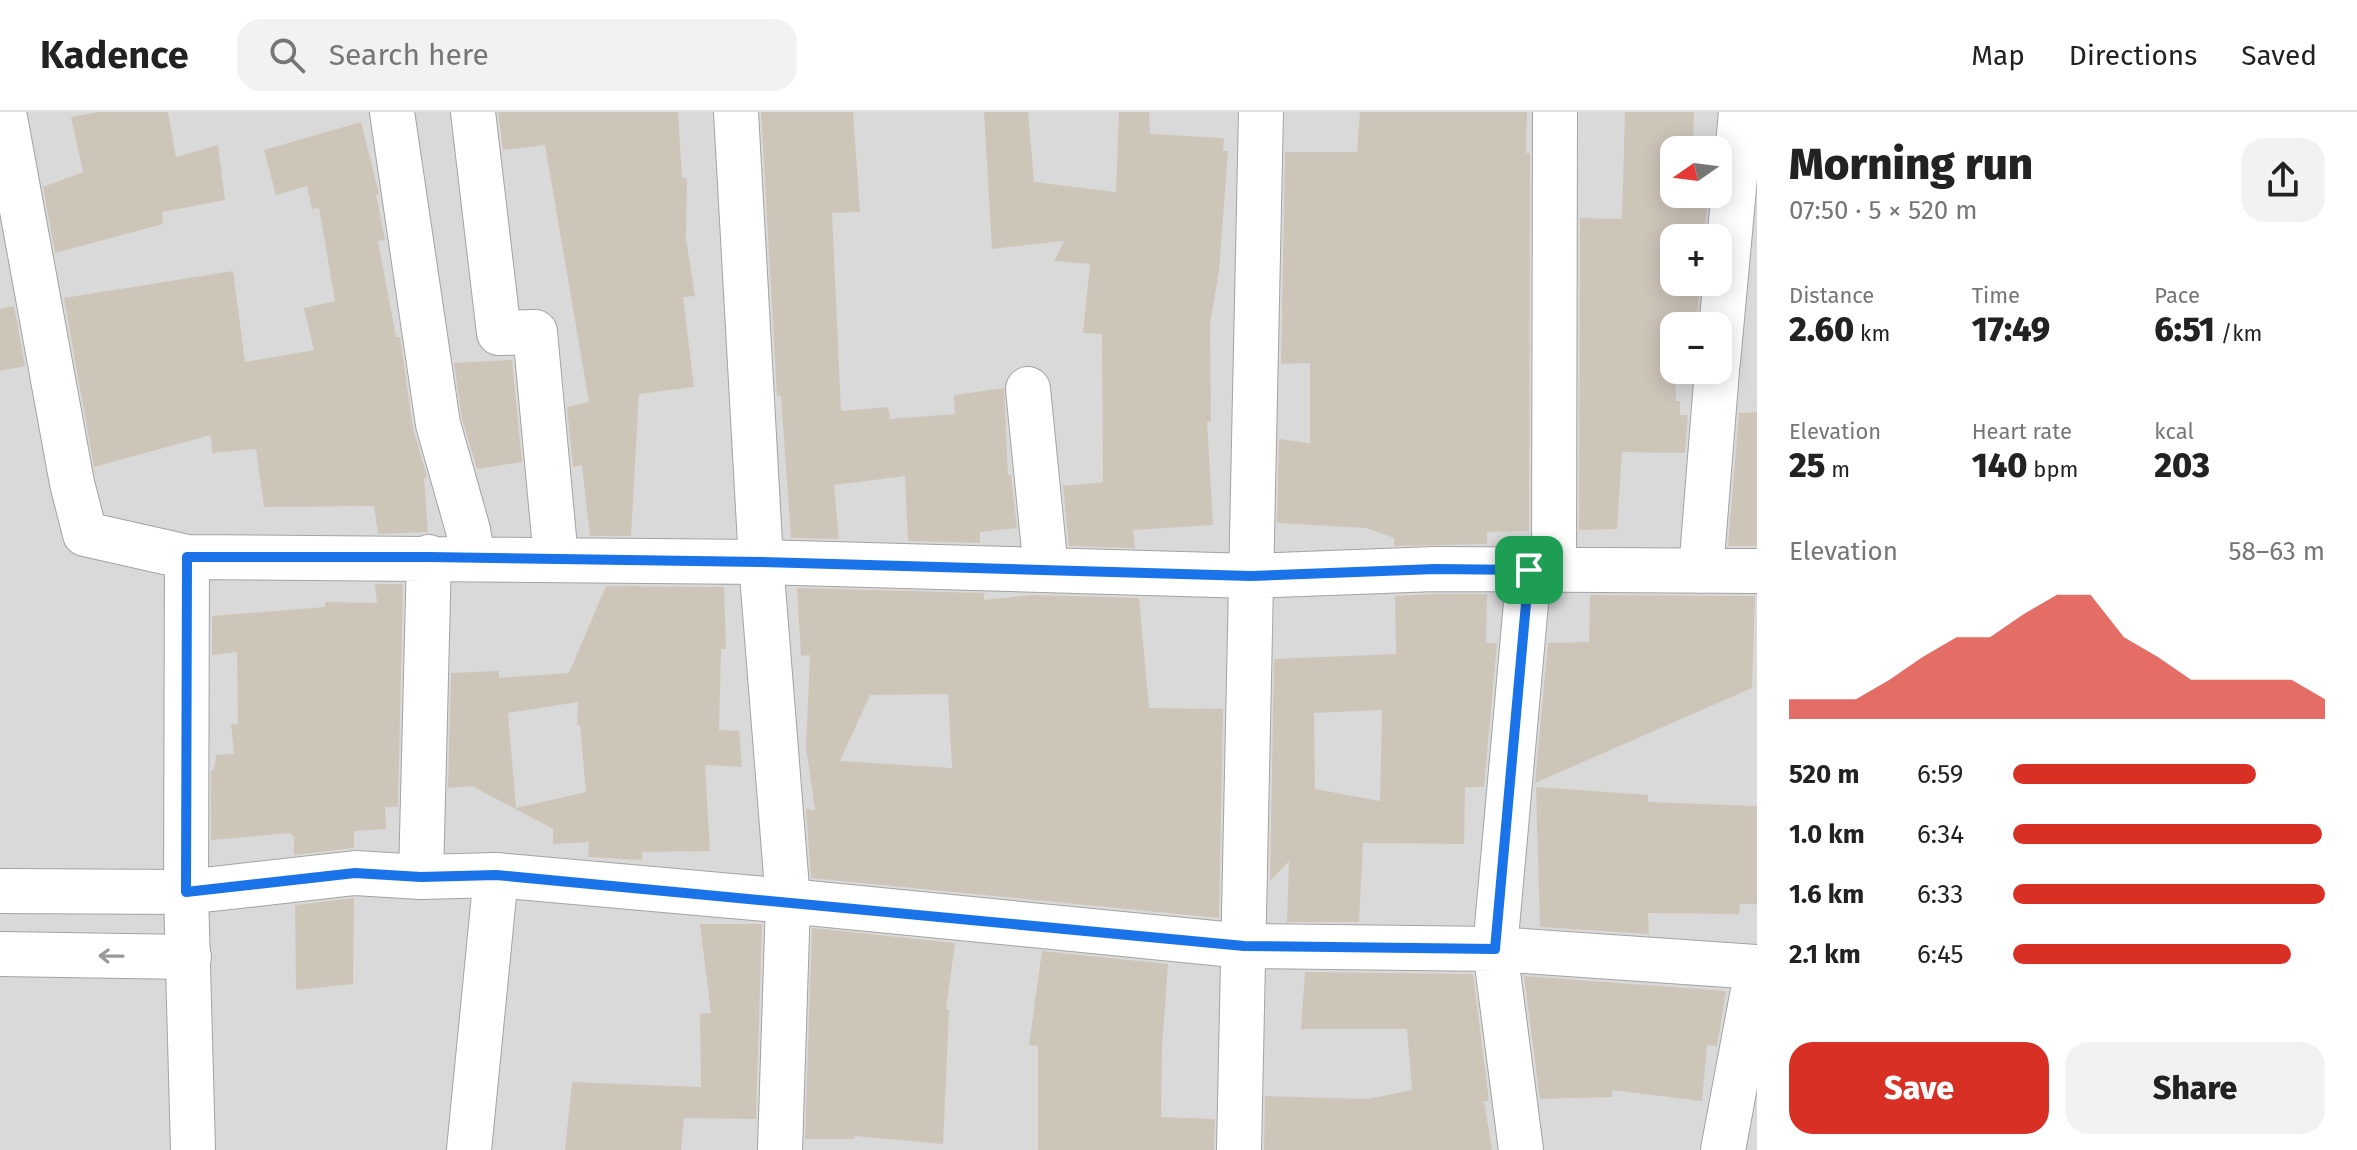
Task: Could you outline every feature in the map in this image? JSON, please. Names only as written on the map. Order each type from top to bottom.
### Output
[{"type":"street","points":[[4,112],[12,218],[85,534],[187,557],[761,562],[1251,576],[1435,569],[1757,571]]},
{"type":"street","points":[[392,112],[438,424],[473,558]]},
{"type":"street","points":[[473,112],[499,333],[535,332],[556,559]]},
{"type":"street","points":[[736,112],[761,562],[788,901],[780,1150]]},
{"type":"street","points":[[1239,1150],[1261,112]]},
{"type":"street","points":[[1521,1150],[1495,949],[1541,570],[1555,112]]},
{"type":"street","points":[[1730,312],[1741,270],[1741,112]]},
{"type":"street","points":[[1701,571],[1716,384]]},
{"type":"street","points":[[1028,389],[1046,570]]},
{"type":"street","points":[[187,557],[186,892],[193,1150]]},
{"type":"street","points":[[421,877],[429,557]]},
{"type":"street","points":[[0,891],[186,892],[355,873],[421,877],[496,875],[1244,946],[1495,949],[1757,968],[1723,1150]]},
{"type":"street","points":[[469,1150],[496,875]]},
{"type":"street","points":[[0,954],[189,957]]},
{"type":"shaded area","points":[[0,112],[1757,112],[1757,1150],[0,1150]]},
{"type":"building","points":[[99,112],[168,112],[176,157],[218,145],[225,200],[162,212],[163,224],[55,253],[43,187],[83,172],[71,117]]},
{"type":"building","points":[[498,112],[678,112],[682,178],[687,178],[686,238],[695,296],[683,297],[694,387],[639,394],[631,536],[590,536],[582,465],[573,467],[567,407],[589,402],[545,145],[503,150]]},
{"type":"building","points":[[761,112],[853,112],[860,212],[832,213],[841,411],[888,407],[890,419],[955,414],[954,395],[1004,388],[1008,475],[1011,475],[1017,528],[980,532],[980,543],[908,541],[905,476],[834,485],[839,539],[791,538],[781,396],[777,396]]},
{"type":"building","points":[[984,112],[1028,112],[1034,182],[1116,192],[1119,112],[1149,112],[1150,134],[1224,138],[1223,151],[1228,151],[1219,271],[1210,324],[1211,422],[1207,422],[1213,525],[1133,530],[1135,548],[1069,546],[1063,486],[1103,482],[1102,334],[1083,333],[1090,264],[1054,261],[1064,241],[992,249]]},
{"type":"building","points":[[1360,112],[1527,112],[1526,153],[1530,153],[1529,531],[1487,532],[1487,544],[1394,546],[1394,538],[1367,528],[1277,523],[1279,439],[1310,443],[1310,363],[1281,364],[1285,152],[1357,152]]},
{"type":"building","points":[[1625,112],[1694,112],[1693,136],[1660,136],[1660,208],[1707,208],[1705,224],[1660,224],[1660,296],[1699,296],[1697,312],[1660,312],[1660,384],[1676,384],[1680,415],[1688,415],[1685,453],[1622,452],[1617,529],[1579,530],[1580,218],[1622,219]]},
{"type":"building","points":[[361,122],[379,194],[376,194],[385,240],[378,241],[396,337],[400,337],[413,428],[427,477],[424,478],[428,532],[378,534],[374,506],[264,507],[256,449],[212,453],[211,435],[94,467],[64,298],[233,271],[245,362],[314,350],[304,308],[335,301],[319,208],[312,209],[307,186],[276,195],[264,150]]},
{"type":"building","points":[[14,306],[25,366],[0,371],[0,309]]},
{"type":"building","points":[[512,360],[522,462],[477,469],[462,419],[454,363]]},
{"type":"building","points":[[1757,412],[1757,546],[1728,546],[1739,413]]},
{"type":"building","points":[[375,584],[403,584],[398,807],[385,807],[386,829],[354,831],[354,848],[294,855],[294,836],[291,833],[211,840],[211,770],[214,770],[216,755],[234,754],[231,724],[238,724],[237,652],[212,655],[212,616],[325,607],[325,602],[377,603]]},
{"type":"building","points":[[606,586],[724,587],[726,649],[721,649],[719,730],[739,731],[742,767],[705,765],[710,851],[642,852],[642,860],[588,857],[589,842],[553,844],[553,829],[472,786],[448,788],[451,673],[499,671],[499,678],[569,673]],"holes":[[[578,702],[577,725],[580,725],[586,792],[516,808],[508,713]]]},
{"type":"building","points":[[797,588],[984,593],[984,600],[1032,595],[1139,598],[1149,708],[1223,709],[1219,918],[811,878],[806,809],[815,810],[806,747],[810,655],[801,656]],"holes":[[[948,694],[952,768],[840,761],[870,695]]]},
{"type":"building","points":[[1487,594],[1486,643],[1497,643],[1484,787],[1465,787],[1464,844],[1363,843],[1359,922],[1287,922],[1289,861],[1270,881],[1274,659],[1396,654],[1395,596]],"holes":[[[1382,710],[1380,801],[1315,789],[1314,713]]]},
{"type":"building","points":[[1590,595],[1755,596],[1752,688],[1535,783],[1548,643],[1589,642]]},
{"type":"building","points":[[1536,787],[1648,795],[1648,802],[1757,806],[1757,904],[1740,904],[1739,914],[1648,913],[1649,934],[1540,927]]},
{"type":"building","points":[[354,898],[353,984],[296,990],[295,905]]},
{"type":"building","points":[[700,924],[762,924],[756,1119],[684,1118],[681,1150],[565,1150],[572,1082],[701,1087],[700,1014],[711,1013]]},
{"type":"building","points":[[812,928],[955,943],[946,1009],[949,1010],[943,1144],[855,1136],[854,1139],[805,1139]]},
{"type":"building","points":[[1042,951],[1168,964],[1161,1117],[1215,1119],[1214,1150],[1038,1150],[1038,1046],[1029,1045]]},
{"type":"building","points":[[1305,972],[1473,974],[1489,1101],[1484,1101],[1492,1150],[1264,1150],[1265,1096],[1368,1099],[1412,1090],[1407,1029],[1301,1029]]},
{"type":"building","points":[[1524,976],[1726,991],[1717,1046],[1707,1045],[1702,1101],[1612,1090],[1612,1097],[1540,1099]]},
{"type":"route","points":[[187,557],[761,562],[1251,576],[1435,569],[1529,570],[1495,949],[1244,946],[496,875],[421,877],[355,873],[186,892],[187,557]]}]
